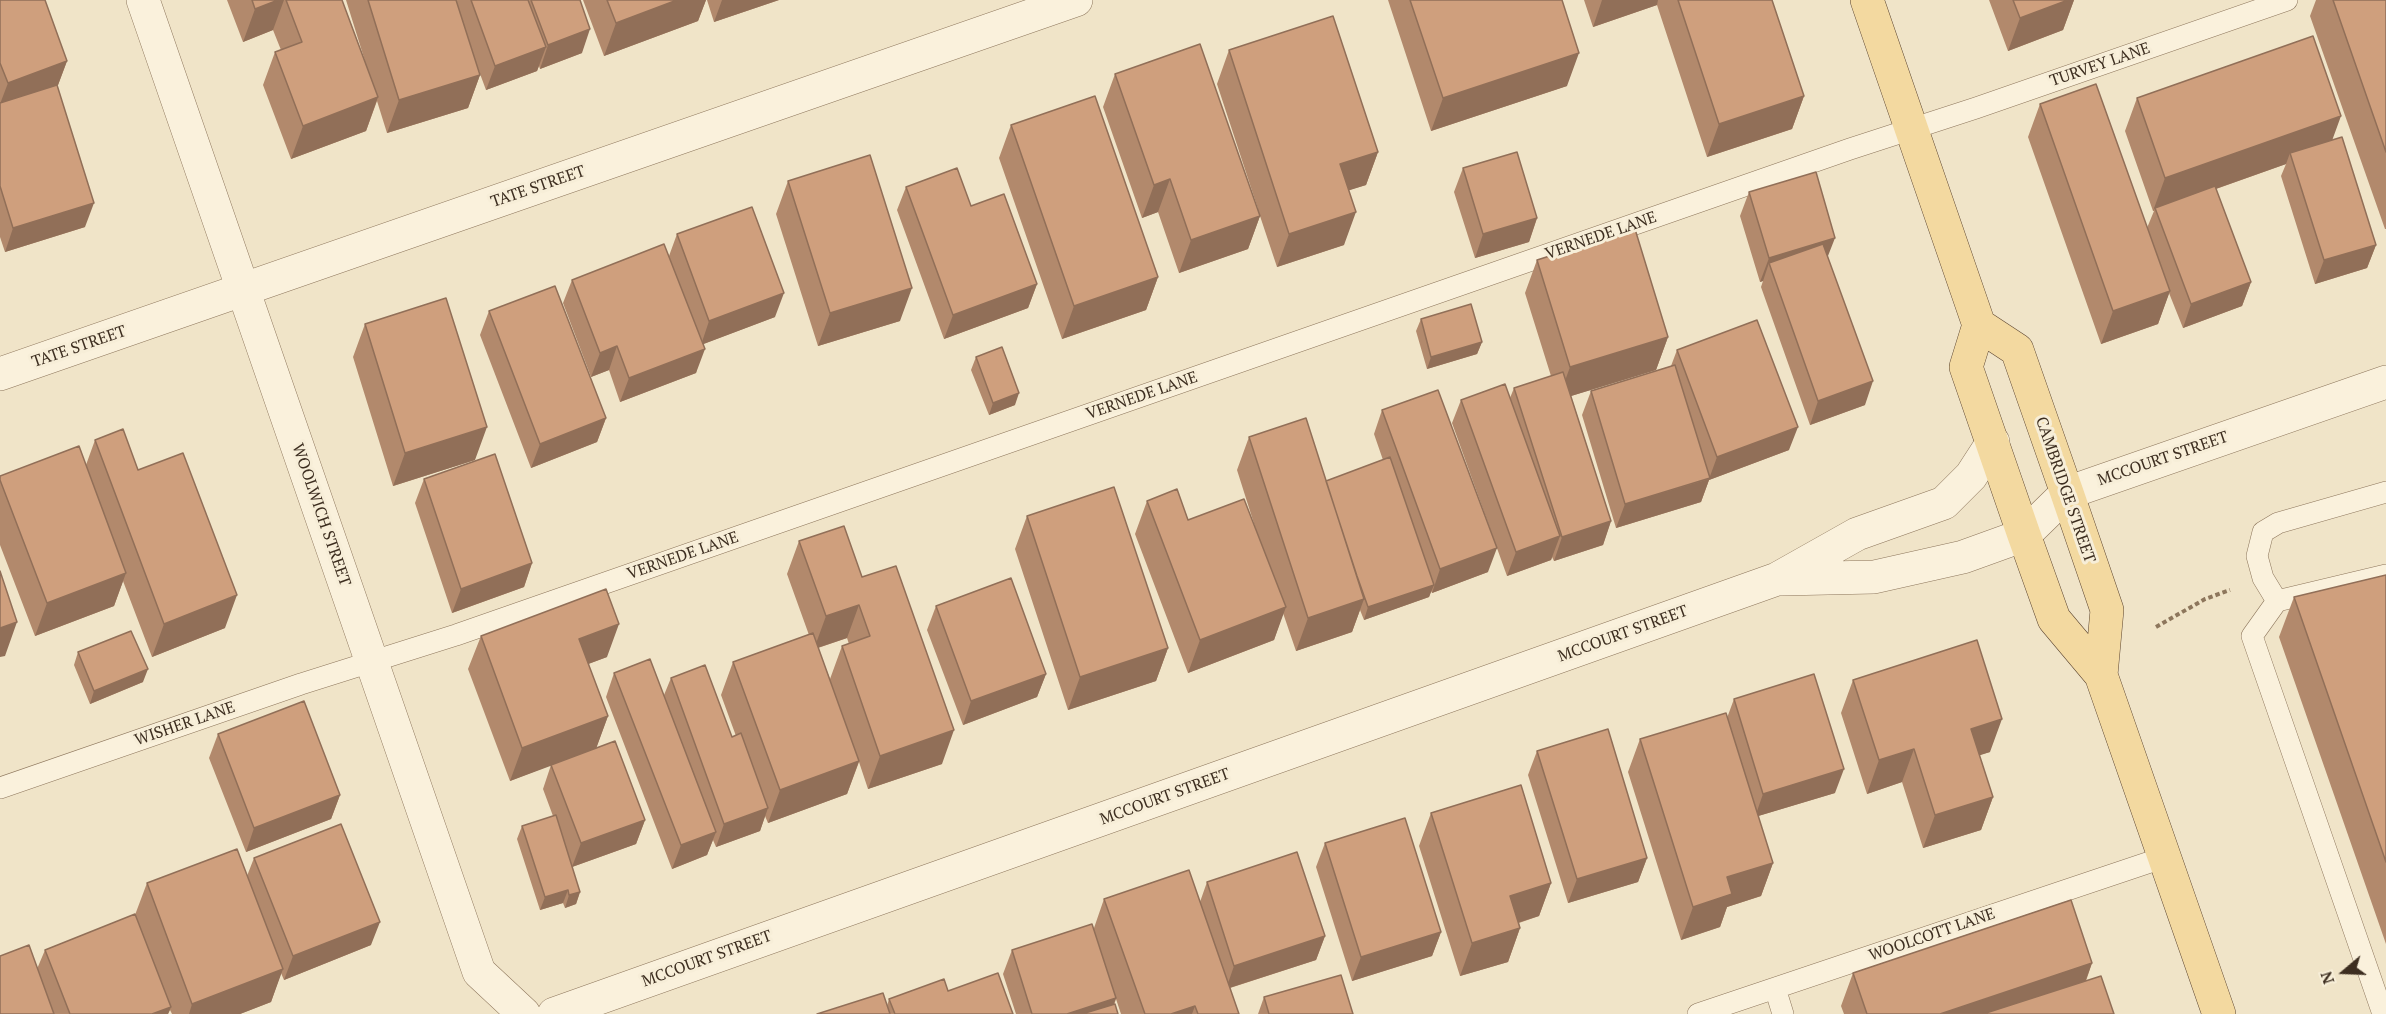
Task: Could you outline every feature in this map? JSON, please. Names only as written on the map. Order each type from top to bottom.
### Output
[{"type":"main road","points":[[1866,0],[1979,325]]},
{"type":"main road","name":"CAMBRIDGE STREET","points":[[2101,675],[2107,610],[2067,493],[2017,350],[1979,325],[1966,367],[2024,535],[2054,619],[2101,675],[2219,1014]]},
{"type":"street","name":"WOOLWICH STREET","points":[[143,0],[479,972],[524,1014]]},
{"type":"street","name":"TATE STREET","points":[[0,374],[1076,0]]},
{"type":"street","name":"MCCOURT STREET","points":[[1777,579],[1874,577],[1963,557],[2024,535],[2067,493],[2386,382]]},
{"type":"street","name":"MCCOURT STREET","points":[[554,1014],[1777,579],[1857,534],[1944,504],[1971,476],[1993,442]]},
{"type":"lane","name":"TURVEY LANE","points":[[1912,129],[2287,0]]},
{"type":"lane","name":"VERNEDE LANE","points":[[372,662],[1912,129]]},
{"type":"lane","points":[[2277,601],[2263,578],[2258,556],[2263,532],[2278,524],[2386,492]]},
{"type":"lane","points":[[2383,1014],[2252,636],[2277,601],[2386,574]]},
{"type":"lane","name":"WISHER LANE","points":[[0,788],[372,662]]},
{"type":"lane","name":"WOOLCOTT LANE","points":[[1698,1014],[2165,857]]},
{"type":"lane","points":[[1775,988],[1784,1014]]},
{"type":"path","points":[[2156,627],[2205,599],[2235,588]]},
{"type":"building","points":[[0,0],[45,0],[67,61],[8,83],[0,63]]},
{"type":"building","points":[[252,0],[278,0],[255,9]]},
{"type":"building","points":[[286,0],[342,0],[378,97],[303,126],[275,52],[302,42]]},
{"type":"building","points":[[368,0],[456,0],[480,75],[399,100]]},
{"type":"building","points":[[471,0],[528,0],[546,47],[495,66]]},
{"type":"building","points":[[531,0],[580,0],[590,29],[548,45]]},
{"type":"building","points":[[607,0],[677,0],[616,23]]},
{"type":"building","points":[[1410,0],[1562,0],[1579,53],[1443,98]]},
{"type":"building","points":[[1678,0],[1772,0],[1804,96],[1719,124]]},
{"type":"building","points":[[2013,0],[2068,0],[2020,18]]},
{"type":"building","points":[[2333,0],[2386,0],[2386,152]]},
{"type":"building","points":[[1333,16],[1378,152],[1340,164],[1356,212],[1289,234],[1229,50]]},
{"type":"building","points":[[2313,36],[2341,116],[2165,178],[2137,98]]},
{"type":"building","points":[[1200,44],[1260,216],[1191,240],[1170,179],[1154,185],[1115,74]]},
{"type":"building","points":[[2096,84],[2170,291],[2113,311],[2040,104]]},
{"type":"building","points":[[57,85],[94,203],[13,228],[0,186],[0,103]]},
{"type":"building","points":[[1095,96],[1158,277],[1074,306],[1011,125]]},
{"type":"building","points":[[2342,137],[2376,245],[2324,260],[2290,153]]},
{"type":"building","points":[[1517,152],[1537,218],[1483,234],[1463,168]]},
{"type":"building","points":[[870,155],[912,288],[830,313],[788,181]]},
{"type":"building","points":[[957,168],[971,206],[1004,194],[1037,284],[953,315],[906,187]]},
{"type":"building","points":[[1816,172],[1835,238],[1769,258],[1749,192]]},
{"type":"building","points":[[2215,186],[2251,282],[2191,304],[2155,208]]},
{"type":"building","points":[[752,207],[784,293],[709,321],[677,234]]},
{"type":"building","points":[[1635,229],[1668,337],[1570,367],[1537,260]]},
{"type":"building","points":[[664,244],[705,349],[629,378],[617,346],[600,353],[572,280]]},
{"type":"building","points":[[1823,244],[1873,381],[1818,401],[1769,263]]},
{"type":"building","points":[[555,286],[606,418],[540,444],[489,311]]},
{"type":"building","points":[[446,298],[487,427],[405,453],[365,324]]},
{"type":"building","points":[[1471,304],[1482,342],[1431,357],[1421,319]]},
{"type":"building","points":[[1757,320],[1798,427],[1717,457],[1677,350]]},
{"type":"building","points":[[1002,347],[1019,393],[993,403],[976,357]]},
{"type":"building","points":[[1675,365],[1710,478],[1625,504],[1591,391]]},
{"type":"building","points":[[1563,372],[1611,521],[1562,537],[1514,388]]},
{"type":"building","points":[[1505,384],[1560,536],[1516,552],[1461,400]]},
{"type":"building","points":[[1438,390],[1497,548],[1440,569],[1382,410]]},
{"type":"building","points":[[1306,418],[1364,599],[1308,618],[1249,437]]},
{"type":"building","points":[[123,429],[138,470],[183,453],[237,595],[164,624],[95,440]]},
{"type":"building","points":[[79,446],[126,573],[47,603],[0,476]]},
{"type":"building","points":[[495,454],[532,563],[461,589],[424,479]]},
{"type":"building","points":[[1390,457],[1434,585],[1368,607],[1326,481]]},
{"type":"building","points":[[1114,487],[1168,648],[1080,677],[1027,516]]},
{"type":"building","points":[[1177,489],[1188,520],[1244,499],[1286,607],[1200,640],[1147,501]]},
{"type":"building","points":[[844,526],[862,577],[896,566],[954,730],[880,756],[842,646],[870,636],[859,605],[826,616],[799,541]]},
{"type":"building","points":[[0,571],[17,622],[0,628]]},
{"type":"building","points":[[2386,575],[2386,862],[2294,597]]},
{"type":"building","points":[[1011,578],[1046,674],[971,701],[936,606]]},
{"type":"building","points":[[606,589],[619,624],[579,639],[608,716],[522,748],[481,636]]},
{"type":"building","points":[[131,631],[148,669],[94,691],[78,652]]},
{"type":"building","points":[[813,633],[859,761],[780,790],[733,662]]},
{"type":"building","points":[[1977,640],[2002,719],[1971,729],[1993,797],[1935,815],[1914,749],[1879,760],[1853,680]]},
{"type":"building","points":[[650,659],[716,832],[681,845],[614,673]]},
{"type":"building","points":[[705,665],[732,737],[741,733],[768,808],[724,824],[671,678]]},
{"type":"building","points":[[1814,674],[1844,769],[1763,794],[1734,699]]},
{"type":"building","points":[[304,701],[340,795],[254,828],[218,734]]},
{"type":"building","points":[[1726,713],[1773,863],[1727,877],[1732,894],[1693,907],[1640,739]]},
{"type":"building","points":[[1608,729],[1647,858],[1577,879],[1537,751]]},
{"type":"building","points":[[615,741],[645,820],[581,843],[551,765]]},
{"type":"building","points":[[1521,785],[1551,883],[1510,896],[1520,928],[1472,943],[1431,813]]},
{"type":"building","points":[[556,815],[580,892],[569,895],[568,890],[545,897],[522,826]]},
{"type":"building","points":[[1405,818],[1441,932],[1361,957],[1325,843]]},
{"type":"building","points":[[341,824],[380,922],[293,956],[254,858]]},
{"type":"building","points":[[237,849],[283,969],[192,1004],[147,883]]},
{"type":"building","points":[[1297,852],[1325,936],[1234,966],[1207,882]]},
{"type":"building","points":[[1189,870],[1239,1014],[1198,1014],[1195,1006],[1171,1014],[1145,1014],[1104,899]]},
{"type":"building","points":[[2071,900],[2092,963],[1940,1014],[1867,1014],[1853,973]]},
{"type":"building","points":[[135,914],[171,1007],[152,1014],[70,1014],[45,950]]},
{"type":"building","points":[[1092,924],[1116,998],[1067,1014],[1032,1014],[1012,950]]},
{"type":"building","points":[[29,945],[54,1014],[0,1014],[0,956]]},
{"type":"building","points":[[998,973],[1013,1014],[895,1014],[889,999],[944,979],[948,991]]},
{"type":"building","points":[[1341,975],[1353,1014],[1269,1014],[1264,997]]},
{"type":"building","points":[[2101,976],[2114,1014],[1983,1014]]},
{"type":"building","points":[[883,993],[890,1014],[817,1014]]},
{"type":"building","points":[[1115,1004],[1118,1014],[1082,1014]]}]
